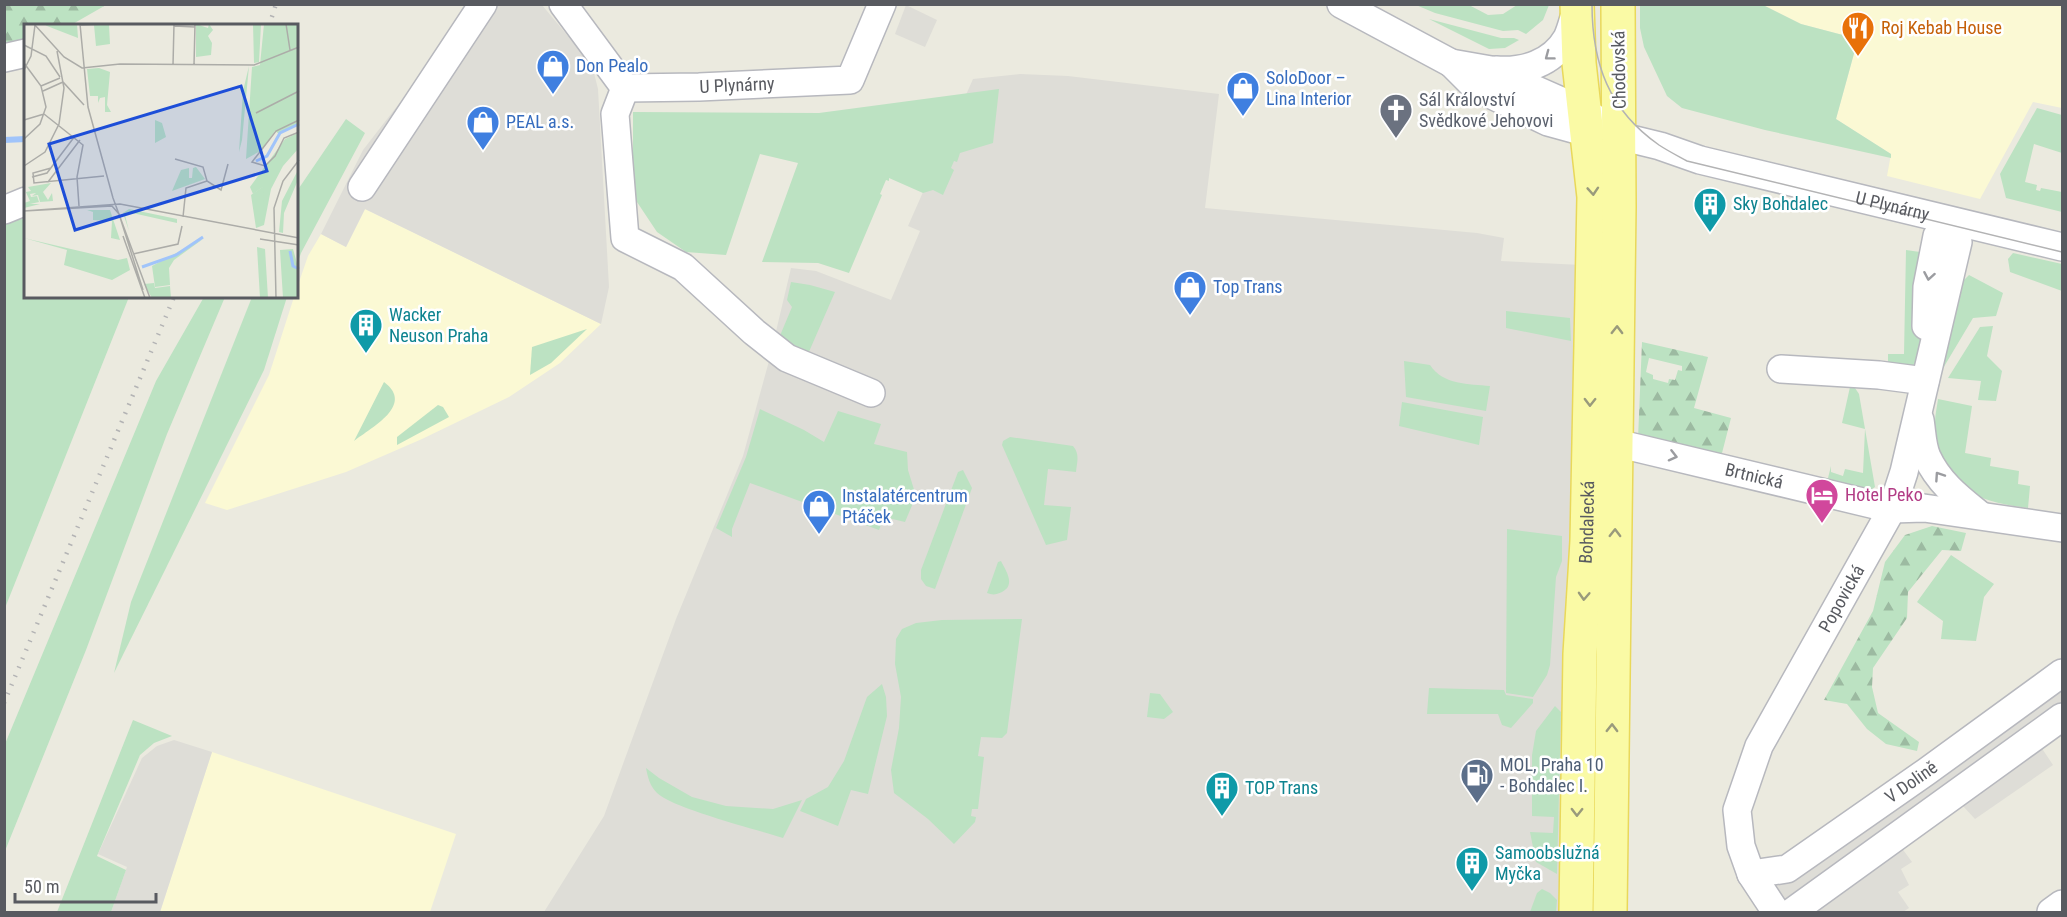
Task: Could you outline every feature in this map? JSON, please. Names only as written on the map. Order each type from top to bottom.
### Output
[{"type":"main road","name":"Chodovská","points":[[1597,127],[1618,4]]},
{"type":"main road","name":"Chodovská","points":[[1577,5],[1578,56],[1597,127]]},
{"type":"main road","name":"Bohdalecká","points":[[1597,127],[1616,443],[1610,912]]},
{"type":"main road","name":"Bohdalecká","points":[[1576,912],[1581,654],[1587,541],[1597,127]]},
{"type":"street","points":[[362,187],[483,4]]},
{"type":"street","points":[[563,4],[625,88],[615,114],[625,238],[683,267],[754,332],[787,358],[871,393]]},
{"type":"street","name":"U Plynárny","points":[[625,88],[850,80],[882,4]]},
{"type":"street","points":[[1341,4],[1451,63],[1474,87],[1548,122],[1597,127]]},
{"type":"street","points":[[1451,63],[1491,70],[1522,70],[1550,57],[1567,38],[1577,5]]},
{"type":"street","points":[[4,58],[24,53]]},
{"type":"street","points":[[1491,70],[1597,127]]},
{"type":"street","name":"U Plynárny","points":[[1597,127],[1700,160],[1951,224],[2062,247]]},
{"type":"street","points":[[4,210],[24,202]]},
{"type":"street","name":"Popovická","points":[[1751,874],[1741,846],[1737,810],[1759,746],[1893,509],[1904,472],[1958,242],[1951,224]]},
{"type":"street","points":[[1781,369],[1879,375],[1926,373]]},
{"type":"street","points":[[1918,410],[1926,455],[1952,493],[1981,516]]},
{"type":"street","name":"Brtnická","points":[[1616,443],[1893,509]]},
{"type":"street","points":[[1893,509],[1924,508],[2062,528]]},
{"type":"street","name":"V Dolině","points":[[1751,874],[1787,869],[2062,673]]},
{"type":"street","name":"V Dolině","points":[[1792,912],[2062,717]]},
{"type":"street","points":[[1751,874],[1776,912]]},
{"type":"street","points":[[2051,912],[2062,904]]},
{"type":"shaded area","points":[[473,5],[542,5],[592,65],[598,89],[609,287],[601,324],[365,209],[346,247],[321,234],[363,150]]},
{"type":"shaded area","points":[[906,5],[937,20],[925,47],[895,34]]},
{"type":"shaded area","points":[[1763,5],[2062,5],[2062,108],[2033,102],[1980,199],[1887,176],[1891,154],[1836,119],[1858,39],[1801,24]]},
{"type":"shaded area","points":[[1020,74],[1068,76],[1219,94],[1205,208],[1477,233],[1504,238],[1501,261],[1582,265],[1565,912],[544,912],[604,816],[676,619],[743,456],[791,268],[816,271],[891,300],[920,231],[908,226],[973,79]]},
{"type":"shaded area","points":[[365,209],[601,324],[560,363],[509,397],[422,439],[346,472],[227,510],[205,503],[269,375],[294,298],[298,298],[298,285],[308,256],[321,234],[346,247]]},
{"type":"shaded area","points":[[2062,659],[2062,708],[2031,732],[2053,765],[1975,819],[1962,805],[1901,847],[1912,862],[1901,869],[1909,885],[1898,892],[1909,908],[1903,912],[1786,912],[1768,887]]},
{"type":"shaded area","points":[[174,740],[212,752],[160,912],[111,912],[127,867],[98,854],[142,758],[157,746]]},
{"type":"shaded area","points":[[212,752],[456,834],[430,912],[160,912]]},
{"type":"green space","points":[[5,5],[106,5],[73,24],[24,24],[24,47],[5,53]]},
{"type":"green space","points":[[1416,5],[1469,5],[1488,15],[1503,14],[1517,5],[1549,5],[1543,20],[1526,34],[1518,30],[1503,31],[1435,13]]},
{"type":"green space","points":[[1640,5],[1763,5],[1801,24],[1858,39],[1836,119],[1891,154],[1891,158],[1765,130],[1682,108],[1667,96],[1644,47],[1640,28]]},
{"type":"green space","points":[[1429,19],[1501,38],[1519,40],[1505,48],[1489,49]]},
{"type":"green space","points":[[999,89],[993,143],[960,153],[957,162],[954,161],[951,168],[954,170],[943,195],[933,190],[923,193],[889,178],[889,181],[886,180],[880,194],[882,195],[849,273],[818,263],[762,262],[798,163],[760,154],[726,255],[686,252],[657,232],[633,196],[633,112],[819,113]]},
{"type":"green space","points":[[2037,108],[2062,115],[2062,153],[2034,144],[2025,182],[2037,185],[2036,190],[2040,191],[2041,188],[2062,192],[2062,212],[2006,198],[2000,174]]},
{"type":"green space","points":[[346,119],[365,133],[298,262],[298,190]]},
{"type":"green space","points":[[24,216],[24,298],[129,298],[5,608],[5,223]]},
{"type":"green space","points":[[1906,250],[1927,253],[1921,356],[1915,367],[1888,363],[1888,354],[1904,354]]},
{"type":"green space","points":[[2013,253],[2062,264],[2062,291],[2010,272],[2008,259]]},
{"type":"green space","points":[[1969,275],[2003,293],[1996,316],[1973,318],[1942,370],[1964,280]]},
{"type":"green space","points":[[791,282],[835,292],[808,354],[792,348],[779,338],[792,307],[787,300]]},
{"type":"green space","points":[[203,298],[225,298],[167,434],[86,650],[5,851],[5,744],[156,381]]},
{"type":"green space","points":[[252,298],[287,298],[264,370],[114,673],[131,602]]},
{"type":"green space","points":[[1506,311],[1570,318],[1571,341],[1506,328]]},
{"type":"green space","points":[[1993,326],[1987,356],[2002,371],[1996,401],[1978,400],[1981,381],[1948,378],[1980,327]]},
{"type":"green space","points":[[587,329],[551,363],[530,375],[532,347]]},
{"type":"green space","points":[[1642,342],[1708,357],[1694,408],[1731,418],[1721,457],[1638,439]],"holes":[[[1649,358],[1682,366],[1682,371],[1678,370],[1675,380],[1669,379],[1668,383],[1653,379],[1653,375],[1646,372]]]},
{"type":"green space","points":[[1404,361],[1430,365],[1435,372],[1449,380],[1490,386],[1486,411],[1406,397]]},
{"type":"green space","points":[[384,382],[392,391],[395,399],[393,407],[380,422],[354,441]]},
{"type":"green space","points":[[1850,387],[1855,388],[1859,394],[1875,487],[1869,491],[1827,482],[1831,466],[1831,472],[1843,476],[1845,469],[1863,473],[1865,429],[1842,423]]},
{"type":"green space","points":[[1938,399],[1972,406],[1965,453],[1991,458],[1990,466],[2019,471],[2018,484],[2030,486],[2028,508],[1982,498],[1961,486],[1944,461],[1937,442],[1935,422]]},
{"type":"green space","points":[[1402,402],[1483,417],[1479,445],[1399,426]]},
{"type":"green space","points":[[438,405],[443,407],[449,417],[397,445],[397,437]]},
{"type":"green space","points":[[760,409],[824,442],[838,411],[881,424],[874,444],[907,452],[908,470],[916,496],[905,522],[884,517],[879,530],[750,483],[732,529],[732,537],[716,528],[746,457]]},
{"type":"green space","points":[[1010,437],[1073,446],[1077,452],[1076,472],[1048,469],[1044,505],[1071,507],[1067,540],[1046,545],[1002,445],[1003,441]]},
{"type":"green space","points":[[963,470],[972,488],[935,589],[926,586],[921,579],[921,570],[958,472]]},
{"type":"green space","points":[[1932,526],[1966,533],[1961,551],[1942,550],[1908,592],[1907,618],[1873,668],[1872,687],[1878,713],[1919,742],[1917,751],[1886,744],[1867,729],[1847,704],[1824,700],[1873,611],[1885,562],[1905,535]]},
{"type":"green space","points":[[1507,529],[1562,536],[1562,561],[1556,577],[1550,665],[1547,675],[1533,697],[1506,693]]},
{"type":"green space","points":[[1951,555],[1994,584],[1984,597],[1976,641],[1941,639],[1943,621],[1917,602]]},
{"type":"green space","points":[[1001,561],[1009,578],[1008,586],[998,594],[987,593],[998,562]]},
{"type":"green space","points":[[1022,619],[1007,733],[1002,738],[981,737],[978,756],[984,757],[978,809],[972,809],[971,816],[976,817],[975,822],[954,844],[928,819],[894,793],[891,770],[899,728],[901,697],[895,664],[896,639],[902,629],[916,623],[942,620]]},
{"type":"green space","points":[[882,684],[886,697],[887,716],[868,794],[851,790],[838,826],[800,811],[806,799],[828,787],[844,761],[867,697]]},
{"type":"green space","points":[[1429,688],[1504,690],[1506,695],[1533,699],[1533,703],[1511,728],[1502,725],[1498,714],[1427,714]]},
{"type":"green space","points":[[1150,693],[1160,694],[1173,712],[1164,719],[1147,717]]},
{"type":"green space","points":[[1555,706],[1561,712],[1557,874],[1536,862],[1530,832],[1553,833],[1554,817],[1532,816],[1532,755],[1536,731]]},
{"type":"green space","points":[[133,720],[172,736],[154,743],[140,755],[97,856],[126,870],[111,912],[57,912]]},
{"type":"green space","points":[[646,768],[692,797],[726,806],[773,809],[802,800],[783,838],[697,812],[666,799],[653,788]]},
{"type":"green space","points":[[1542,889],[1557,900],[1556,912],[1530,912],[1537,893]]},
{"type":"waterway","points":[[4,140],[24,139]]},
{"type":"tram line","points":[[1592,4],[1595,46],[1600,66],[1616,101],[1627,117],[1642,131],[1659,145],[1687,161],[2062,252]]},
{"type":"railway","points":[[270,24],[276,4]]},
{"type":"railway","points":[[4,703],[174,298]]},
{"type":"place","name":"Roj Kebab House","points":[[1858,57]]},
{"type":"place","name":"Don Pealo","points":[[553,95]]},
{"type":"place","name":"SoloDoor – Lina Interior","points":[[1243,117]]},
{"type":"place","name":"Sál Království Svědkové Jehovovi","points":[[1396,139]]},
{"type":"place","name":"PEAL a.s.","points":[[483,151]]},
{"type":"place","name":"Sky Bohdalec","points":[[1710,233]]},
{"type":"place","name":"Top Trans","points":[[1190,316]]},
{"type":"place","name":"Wacker Neuson Praha","points":[[366,354]]},
{"type":"place","name":"Hotel Peko","points":[[1822,524]]},
{"type":"place","name":"Instalatércentrum Ptáček","points":[[819,535]]},
{"type":"place","name":"MOL, Praha 10 - Bohdalec I.","points":[[1477,804]]},
{"type":"place","name":"TOP Trans","points":[[1222,817]]},
{"type":"place","name":"Samoobslužná Myčka","points":[[1472,892]]}]
